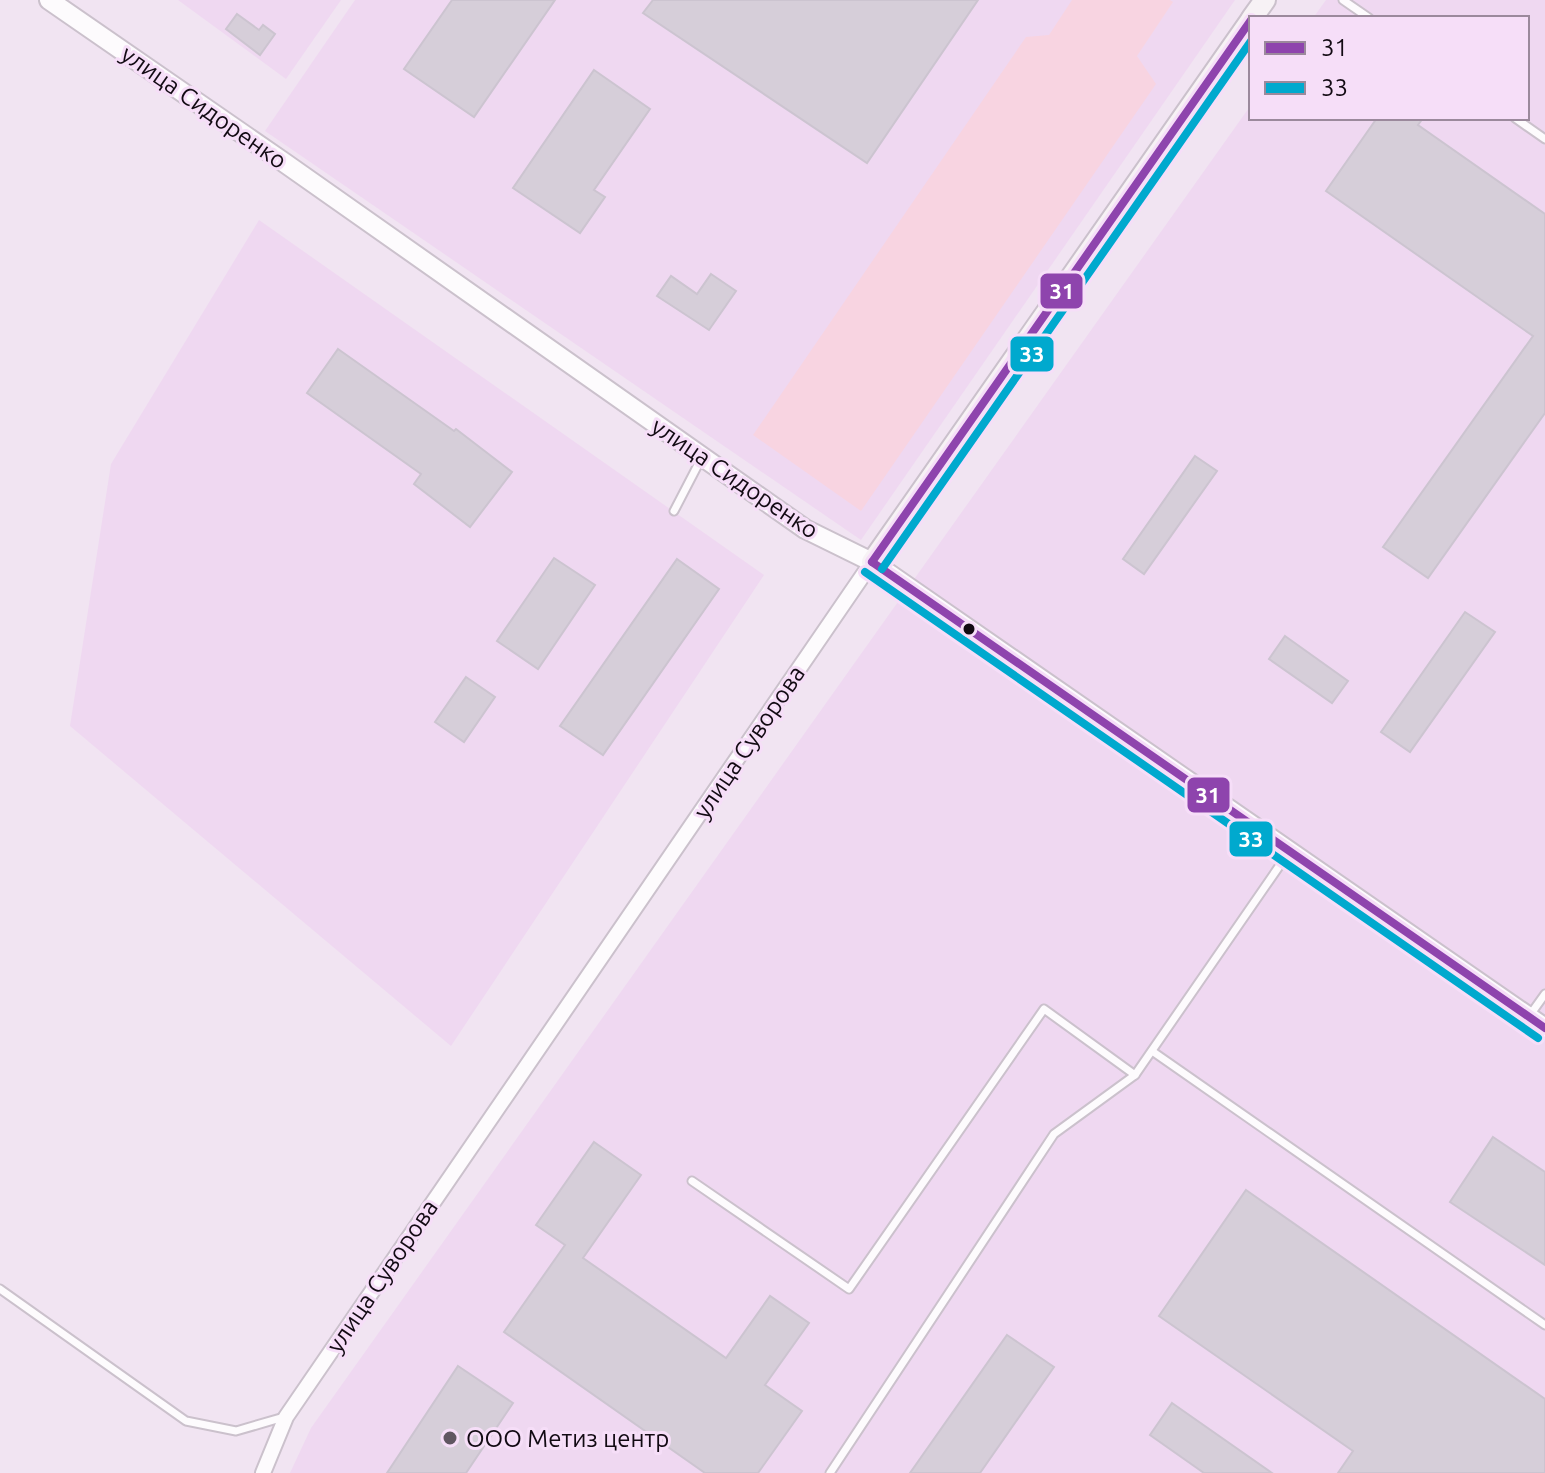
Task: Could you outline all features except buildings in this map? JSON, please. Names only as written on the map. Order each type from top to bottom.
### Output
[{"type":"main road","name":"улица Суворова","points":[[872,562],[1249,23]]},
{"type":"street","name":"улица Сидоренко","points":[[49,0],[805,529],[872,562],[1545,1028]]},
{"type":"street","name":"улица Суворова","points":[[263,1473],[286,1417],[872,562]]},
{"type":"lane","points":[[1343,0],[1366,16]]},
{"type":"lane","points":[[1518,120],[1545,139]]},
{"type":"lane","points":[[674,511],[702,457]]},
{"type":"lane","points":[[830,1473],[1054,1134],[1135,1075],[1291,850]]},
{"type":"lane","points":[[1529,1017],[1545,994]]},
{"type":"lane","points":[[692,1181],[849,1289],[1044,1009],[1135,1075]]},
{"type":"lane","points":[[1152,1051],[1545,1325]]},
{"type":"lane","points":[[0,1289],[186,1421],[236,1431],[286,1417]]},
{"type":"shaded area","points":[[178,0],[341,0],[286,79]]},
{"type":"shaded area","points":[[355,0],[1235,0],[861,540],[265,131]]},
{"type":"shaded area","points":[[1072,0],[1173,2],[1137,56],[1156,84],[861,511],[753,435],[1026,37],[1049,35]]},
{"type":"shaded area","points":[[1326,0],[1545,0],[1545,1473],[290,1473],[311,1428],[1249,108],[1249,120],[1529,120],[1529,16],[1314,16]]},
{"type":"shaded area","points":[[259,220],[764,575],[451,1046],[70,726],[111,464]]},
{"type":"transit line","name":"31","points":[[872,562],[1249,23]]},
{"type":"transit line","name":"33","points":[[882,569],[1249,44]]},
{"type":"transit line","name":"31","points":[[872,562],[1545,1028]]},
{"type":"transit line","name":"33","points":[[865,572],[1538,1038]]},
{"type":"place","name":"ООО Метиз центр","points":[[450,1438]]}]
